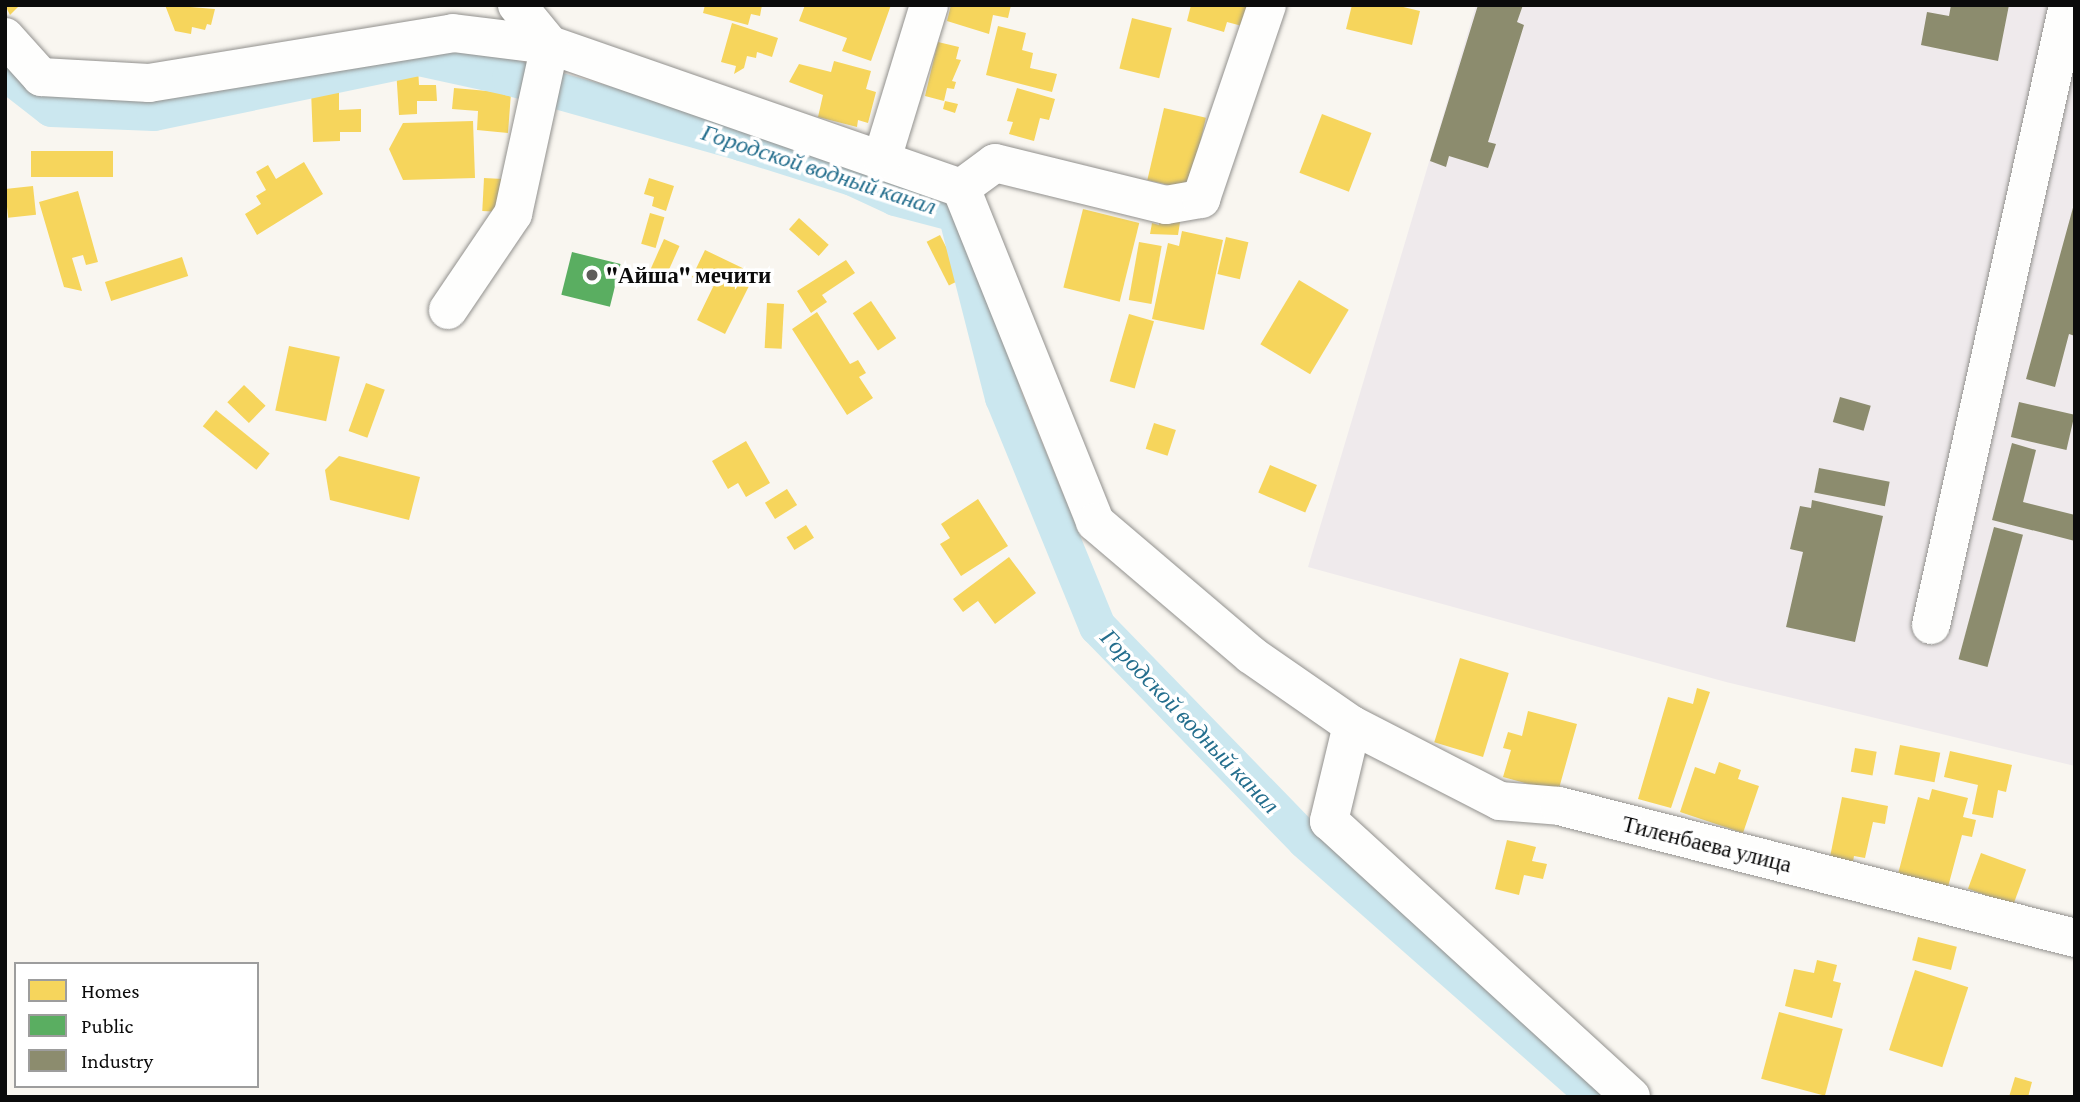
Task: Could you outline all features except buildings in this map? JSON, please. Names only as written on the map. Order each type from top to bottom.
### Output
[{"type":"street","points":[[517,5],[550,45]]},
{"type":"street","points":[[882,159],[929,5]]},
{"type":"street","points":[[5,37],[41,76],[149,83],[453,33],[550,45],[961,188],[995,163],[1166,205],[1201,199],[1267,5]]},
{"type":"street","points":[[1931,625],[2067,5]]},
{"type":"street","points":[[448,310],[513,214],[550,45]]},
{"type":"street","name":"Тиленбаева улица","points":[[961,188],[1095,522],[1251,655],[1352,725],[1500,801],[1559,806],[2075,938]]},
{"type":"street","points":[[1352,725],[1329,821],[1631,1097]]},
{"type":"shaded area","points":[[1476,5],[2075,5],[2075,766],[1726,682],[1308,567]]},
{"type":"waterway","name":"Городской водный канал","points":[[5,72],[51,108],[154,112],[418,57],[510,77],[741,142],[852,177],[895,197],[956,213],[1003,397],[1097,626],[1305,840],[1597,1097]]},
{"type":"place","name":"\"Айша\" мечити","points":[[592,275]]}]
